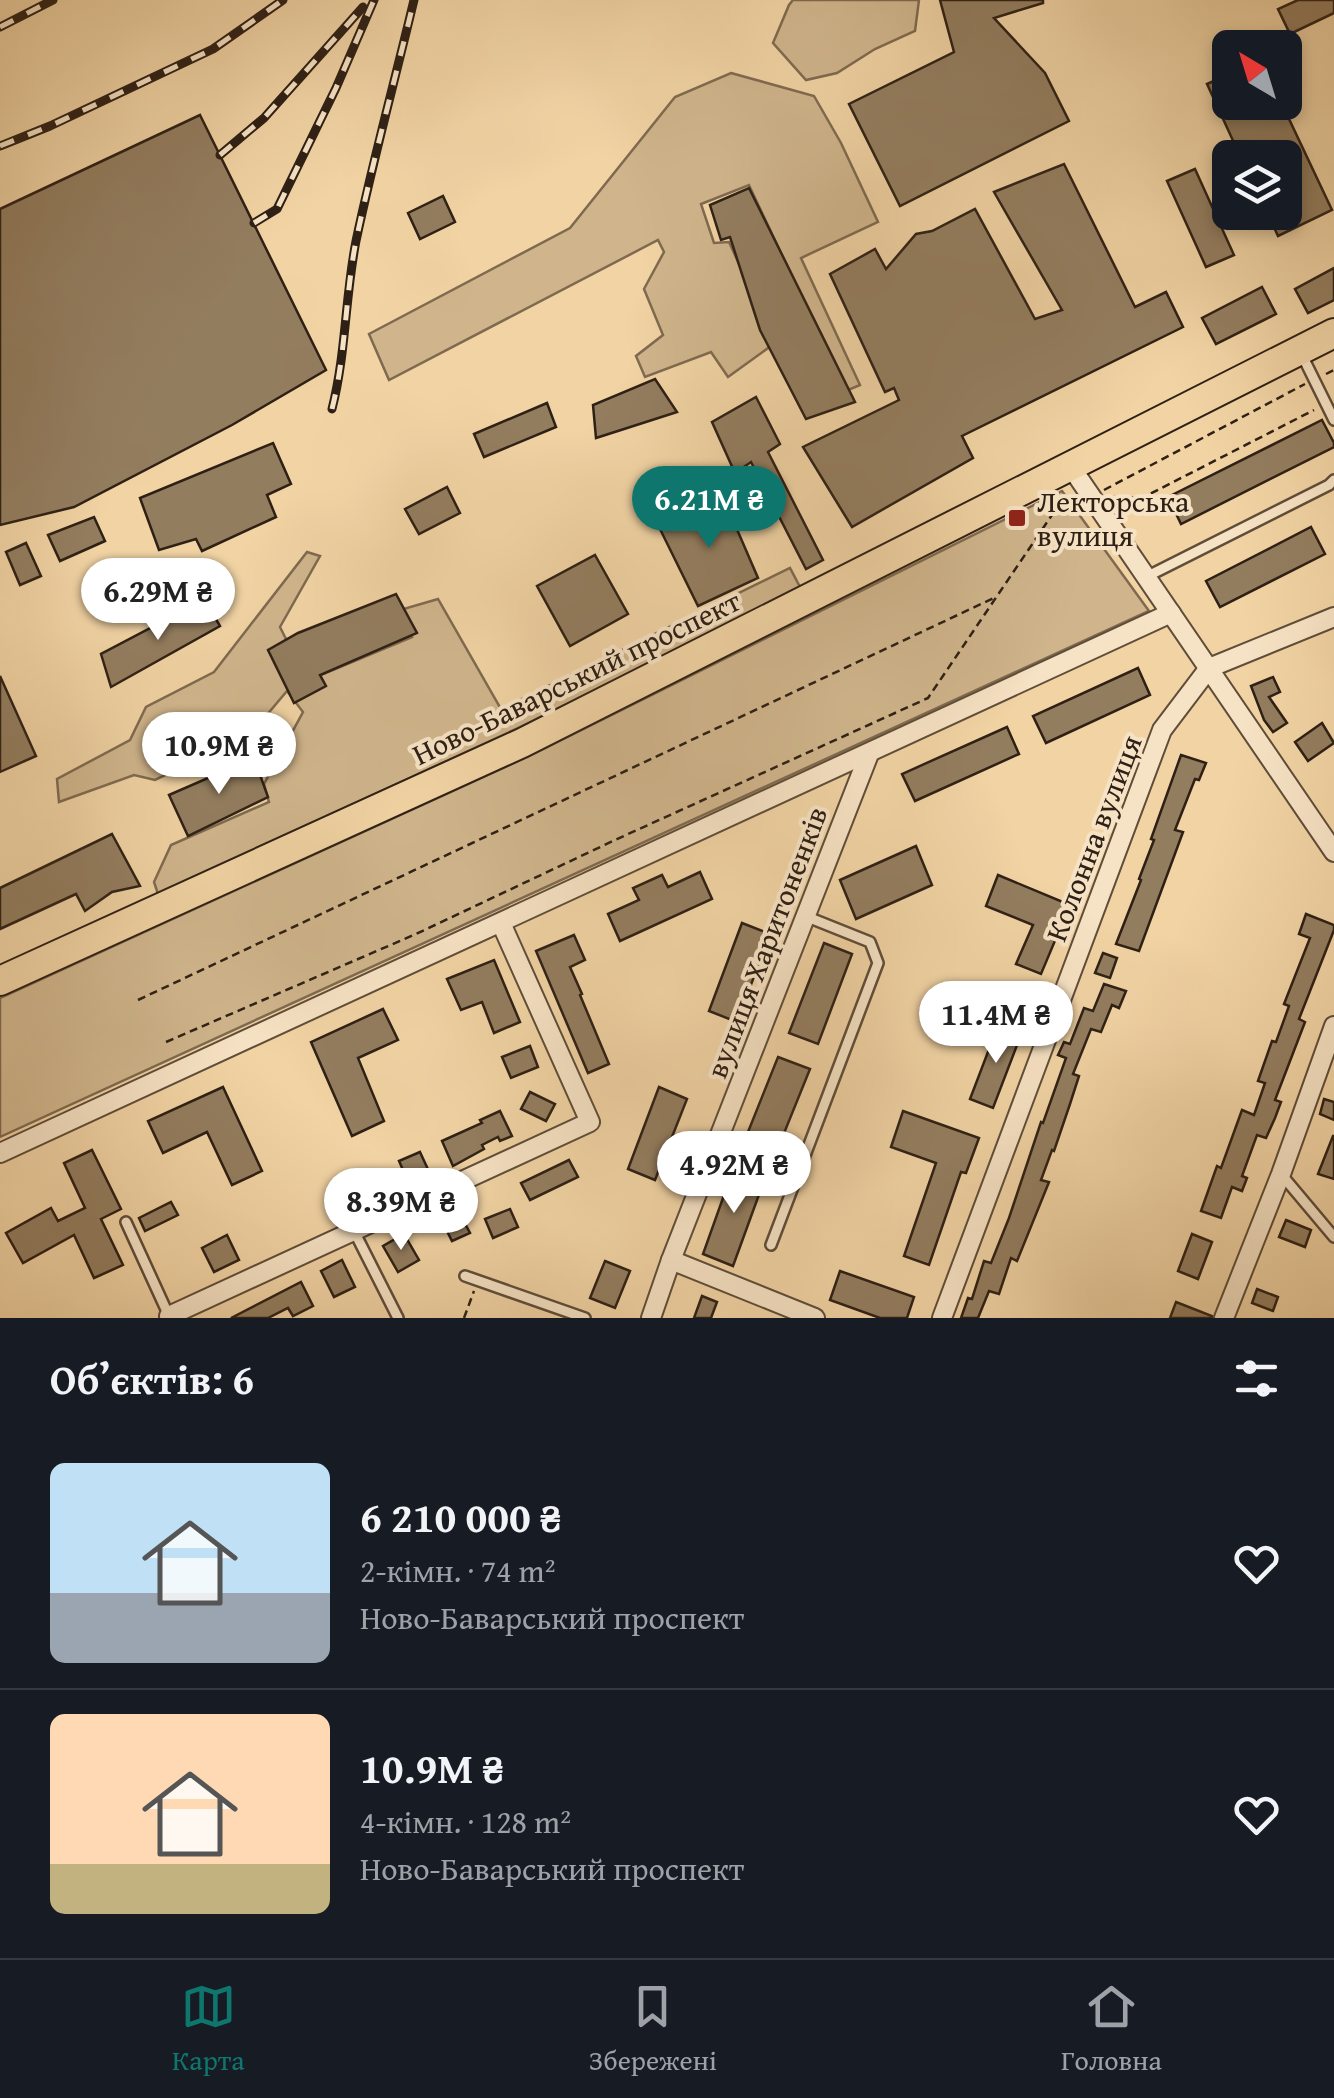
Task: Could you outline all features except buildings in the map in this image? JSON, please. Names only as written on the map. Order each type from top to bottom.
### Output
[{"type":"main road","name":"Ново-Баварський проспект","points":[[0,982],[522,743],[1334,333]]},
{"type":"street","points":[[1071,468],[1334,852]]},
{"type":"street","points":[[0,1153],[1171,613]]},
{"type":"street","points":[[1209,668],[1334,617]]},
{"type":"street","name":"Колонна вулиця","points":[[942,1318],[1162,730],[1209,668]]},
{"type":"street","name":"вулиця Харитоненків","points":[[651,1318],[869,754]]},
{"type":"street","points":[[170,1317],[590,1122],[501,923]]},
{"type":"street","points":[[1224,1318],[1334,1026]]},
{"type":"street","points":[[671,1260],[815,1318]]},
{"type":"lane","points":[[1299,351],[1334,420]]},
{"type":"lane","points":[[1146,576],[1334,480]]},
{"type":"lane","points":[[771,1245],[878,963],[870,942],[805,916]]},
{"type":"lane","points":[[714,1151],[796,1180]]},
{"type":"lane","points":[[1281,1174],[1334,1236]]},
{"type":"lane","points":[[126,1222],[170,1317]]},
{"type":"lane","points":[[354,1231],[398,1318]]},
{"type":"lane","points":[[466,1276],[585,1318]]},
{"type":"path","points":[[166,1042],[416,934],[928,698],[1056,509],[1091,497],[1334,370]]},
{"type":"path","points":[[1091,497],[1142,498],[1326,404]]},
{"type":"path","points":[[138,1000],[997,596]]},
{"type":"path","points":[[464,1318],[478,1281]]},
{"type":"shaded area","points":[[793,0],[919,0],[915,31],[875,49],[837,73],[806,80],[773,43]]},
{"type":"shaded area","points":[[731,73],[814,96],[878,222],[801,258],[860,385],[846,391],[749,185],[701,204],[714,243],[729,242],[775,343],[728,377],[711,352],[645,377],[636,356],[663,335],[644,289],[664,252],[658,240],[389,380],[369,334],[570,228],[675,97]]},
{"type":"shaded area","points":[[1062,491],[1149,611],[0,1137],[0,998],[527,757]]},
{"type":"shaded area","points":[[307,552],[320,556],[280,627],[307,681],[412,637],[400,610],[438,599],[501,709],[790,568],[801,589],[516,729],[158,894],[154,882],[171,845],[269,802],[264,784],[303,712],[287,691],[260,723],[194,735],[188,721],[169,732],[177,750],[178,769],[155,780],[134,775],[59,802],[57,779],[130,740],[146,707],[214,672]]},
{"type":"railway","points":[[0,27],[53,0]]},
{"type":"railway","points":[[0,146],[213,49],[283,0]]},
{"type":"railway","points":[[254,223],[277,209],[374,0]]},
{"type":"railway","points":[[332,409],[356,241],[414,0]]},
{"type":"railway","points":[[220,155],[264,118],[363,7]]},
{"type":"place","name":"Лекторська вулиця","points":[[1017,518]]}]
